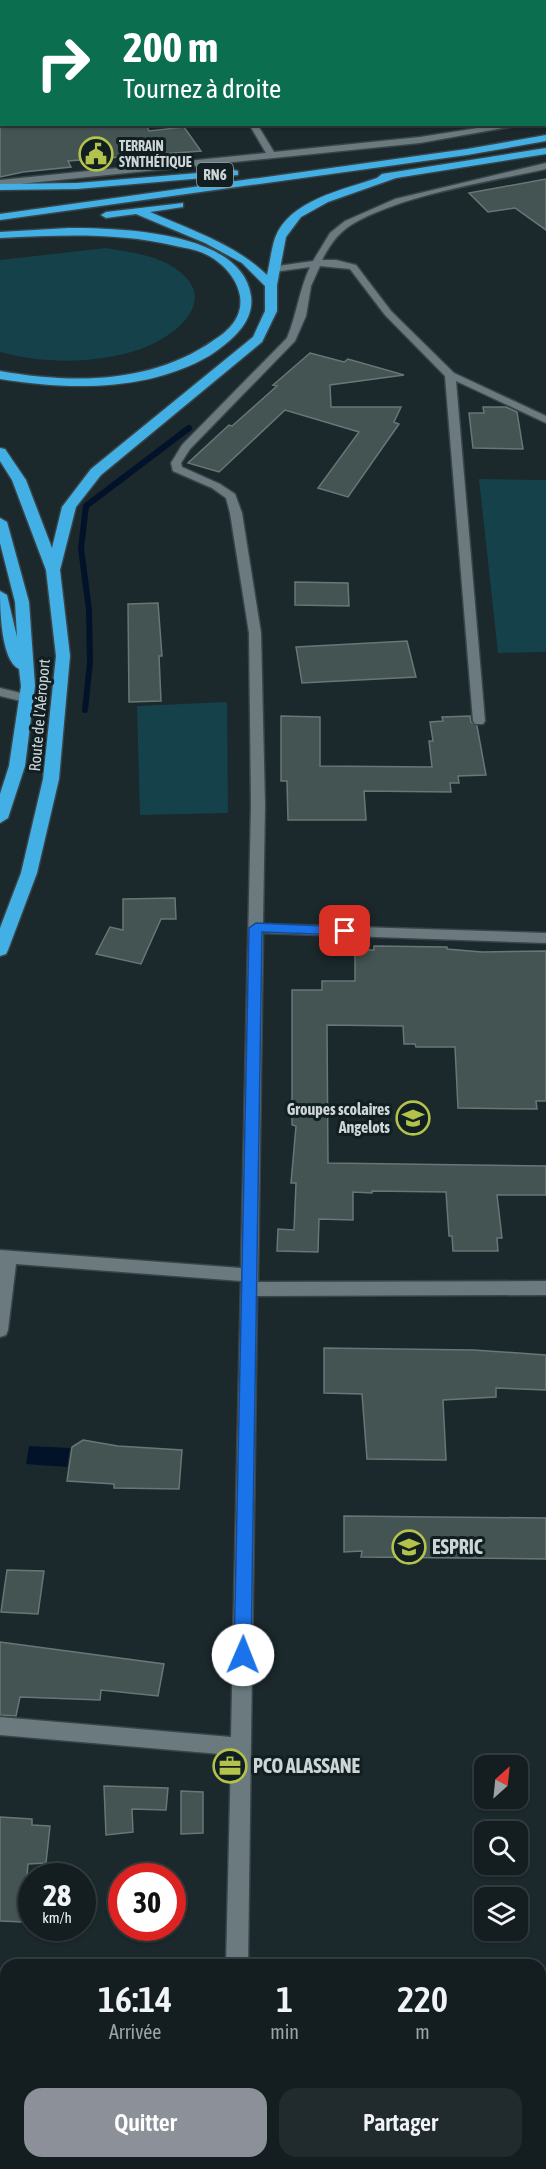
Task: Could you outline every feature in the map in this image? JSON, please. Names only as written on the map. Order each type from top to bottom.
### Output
[{"type":"highway","points":[[0,217],[467,152],[546,138]]},
{"type":"highway","points":[[264,192],[392,176],[546,151]]},
{"type":"highway","name":"RN6","points":[[0,185],[77,186],[430,157]]},
{"type":"highway","points":[[53,570],[69,507],[96,472],[258,339],[271,311],[271,285],[281,237],[297,215],[324,200],[392,176]]},
{"type":"highway","name":"RN6","points":[[94,217],[196,202]]},
{"type":"highway","points":[[101,204],[139,211],[208,241],[246,261],[271,285]]},
{"type":"highway","points":[[0,230],[71,219]]},
{"type":"highway","points":[[0,235],[57,231],[126,232],[166,239],[208,251],[233,269],[245,285],[247,304],[239,326],[215,348],[181,365],[142,376],[58,381],[18,379],[0,375]]},
{"type":"highway","name":"Route de l'Aéroport","points":[[0,452],[19,480],[53,570],[63,656],[51,779],[28,873],[0,950]]},
{"type":"highway","name":"Route de l'Aéroport","points":[[0,522],[22,602],[27,692],[16,766],[0,818]]},
{"type":"highway","points":[[0,595],[5,623],[27,692]]},
{"type":"street","points":[[254,126],[270,153]]},
{"type":"street","points":[[0,185],[270,153],[420,140],[509,126]]},
{"type":"street","points":[[237,1959],[258,805],[255,633],[236,513],[231,496],[216,486],[177,469],[176,463],[186,447],[292,339],[302,316],[306,286],[316,262],[333,235],[348,223],[398,201],[546,166]]},
{"type":"street","points":[[274,269],[316,262],[353,267],[388,313],[450,375],[546,420]]},
{"type":"street","points":[[450,375],[479,721]]},
{"type":"street","points":[[0,692],[27,692]]},
{"type":"street","points":[[256,928],[546,938]]},
{"type":"street","points":[[0,1330],[4,1257],[249,1282],[546,1288]]},
{"type":"street","points":[[0,1726],[241,1747]]},
{"type":"shaded area","points":[[106,248],[154,258],[168,264],[185,276],[193,288],[195,301],[182,324],[170,334],[141,349],[88,360],[35,359],[0,352],[0,260]]},
{"type":"shaded area","points":[[479,479],[546,480],[546,652],[498,653]]},
{"type":"shaded area","points":[[227,702],[228,813],[140,815],[137,706]]},
{"type":"shaded area","points":[[29,1446],[70,1448],[67,1467],[26,1464]]},
{"type":"building","points":[[0,126],[147,126],[149,131],[184,127],[201,151],[68,161],[71,167],[0,177]]},
{"type":"building","points":[[546,179],[546,230],[515,208],[488,212],[469,193]]},
{"type":"building","points":[[310,353],[344,362],[348,359],[404,375],[330,385],[331,407],[401,407],[394,422],[399,424],[348,497],[318,488],[359,432],[285,410],[219,472],[188,463],[229,425],[232,426],[277,386],[273,385]]},
{"type":"building","points":[[483,407],[506,407],[517,412],[523,449],[473,448],[469,413],[484,413]]},
{"type":"building","points":[[295,582],[348,583],[349,606],[295,605]]},
{"type":"building","points":[[158,603],[162,656],[159,656],[161,701],[129,702],[128,604]]},
{"type":"building","points":[[407,641],[416,677],[302,683],[296,647]]},
{"type":"building","points":[[281,716],[320,717],[320,766],[432,767],[429,741],[433,741],[430,722],[443,721],[442,717],[470,716],[471,722],[477,726],[486,775],[458,776],[459,783],[450,783],[451,792],[364,791],[366,820],[288,820],[287,781],[281,781]]},
{"type":"building","points":[[175,898],[176,919],[161,919],[141,964],[96,954],[110,927],[123,930],[123,899]]},
{"type":"building","points":[[374,946],[447,947],[447,949],[482,952],[546,951],[546,1101],[536,1101],[537,1109],[458,1108],[455,1047],[416,1047],[415,1044],[404,1044],[403,1026],[327,1025],[328,1163],[546,1166],[546,1195],[497,1195],[502,1238],[497,1238],[498,1251],[453,1251],[452,1236],[449,1236],[446,1192],[372,1191],[372,1193],[353,1192],[353,1220],[319,1219],[318,1252],[277,1251],[278,1229],[294,1230],[296,1183],[291,1183],[296,1126],[292,1125],[292,990],[322,990],[322,981],[355,981],[355,950],[374,950]]},
{"type":"building","points":[[324,1348],[474,1350],[546,1355],[546,1390],[496,1388],[496,1397],[443,1400],[446,1460],[367,1459],[362,1394],[324,1393]]},
{"type":"building","points":[[83,1440],[118,1446],[182,1450],[179,1489],[114,1488],[114,1484],[67,1481],[72,1447]]},
{"type":"building","points":[[344,1516],[546,1518],[546,1559],[361,1557],[362,1551],[344,1552]]},
{"type":"building","points":[[7,1570],[44,1571],[38,1614],[1,1612]]},
{"type":"building","points":[[0,1642],[164,1664],[158,1696],[101,1690],[100,1700],[20,1697],[16,1716],[0,1715]]},
{"type":"building","points":[[104,1786],[168,1788],[166,1810],[132,1809],[133,1832],[106,1835]]},
{"type":"building","points":[[181,1791],[203,1792],[203,1833],[181,1834]]},
{"type":"building","points":[[0,1817],[32,1819],[32,1825],[50,1826],[46,1863],[18,1863],[18,1922],[0,1921]]},
{"type":"waterway","points":[[85,710],[90,662],[89,610],[81,548],[86,506],[189,428]]},
{"type":"place","name":"TERRAIN SYNTHÉTIQUE","points":[[96,154]]},
{"type":"place","name":"Groupes scolaires Angelots","points":[[413,1118]]},
{"type":"place","name":"ESPRIC","points":[[409,1547]]},
{"type":"place","name":"PCO ALASSANE","points":[[230,1766]]},
{"type":"route","points":[[243,1655],[256,928],[345,931]]}]
